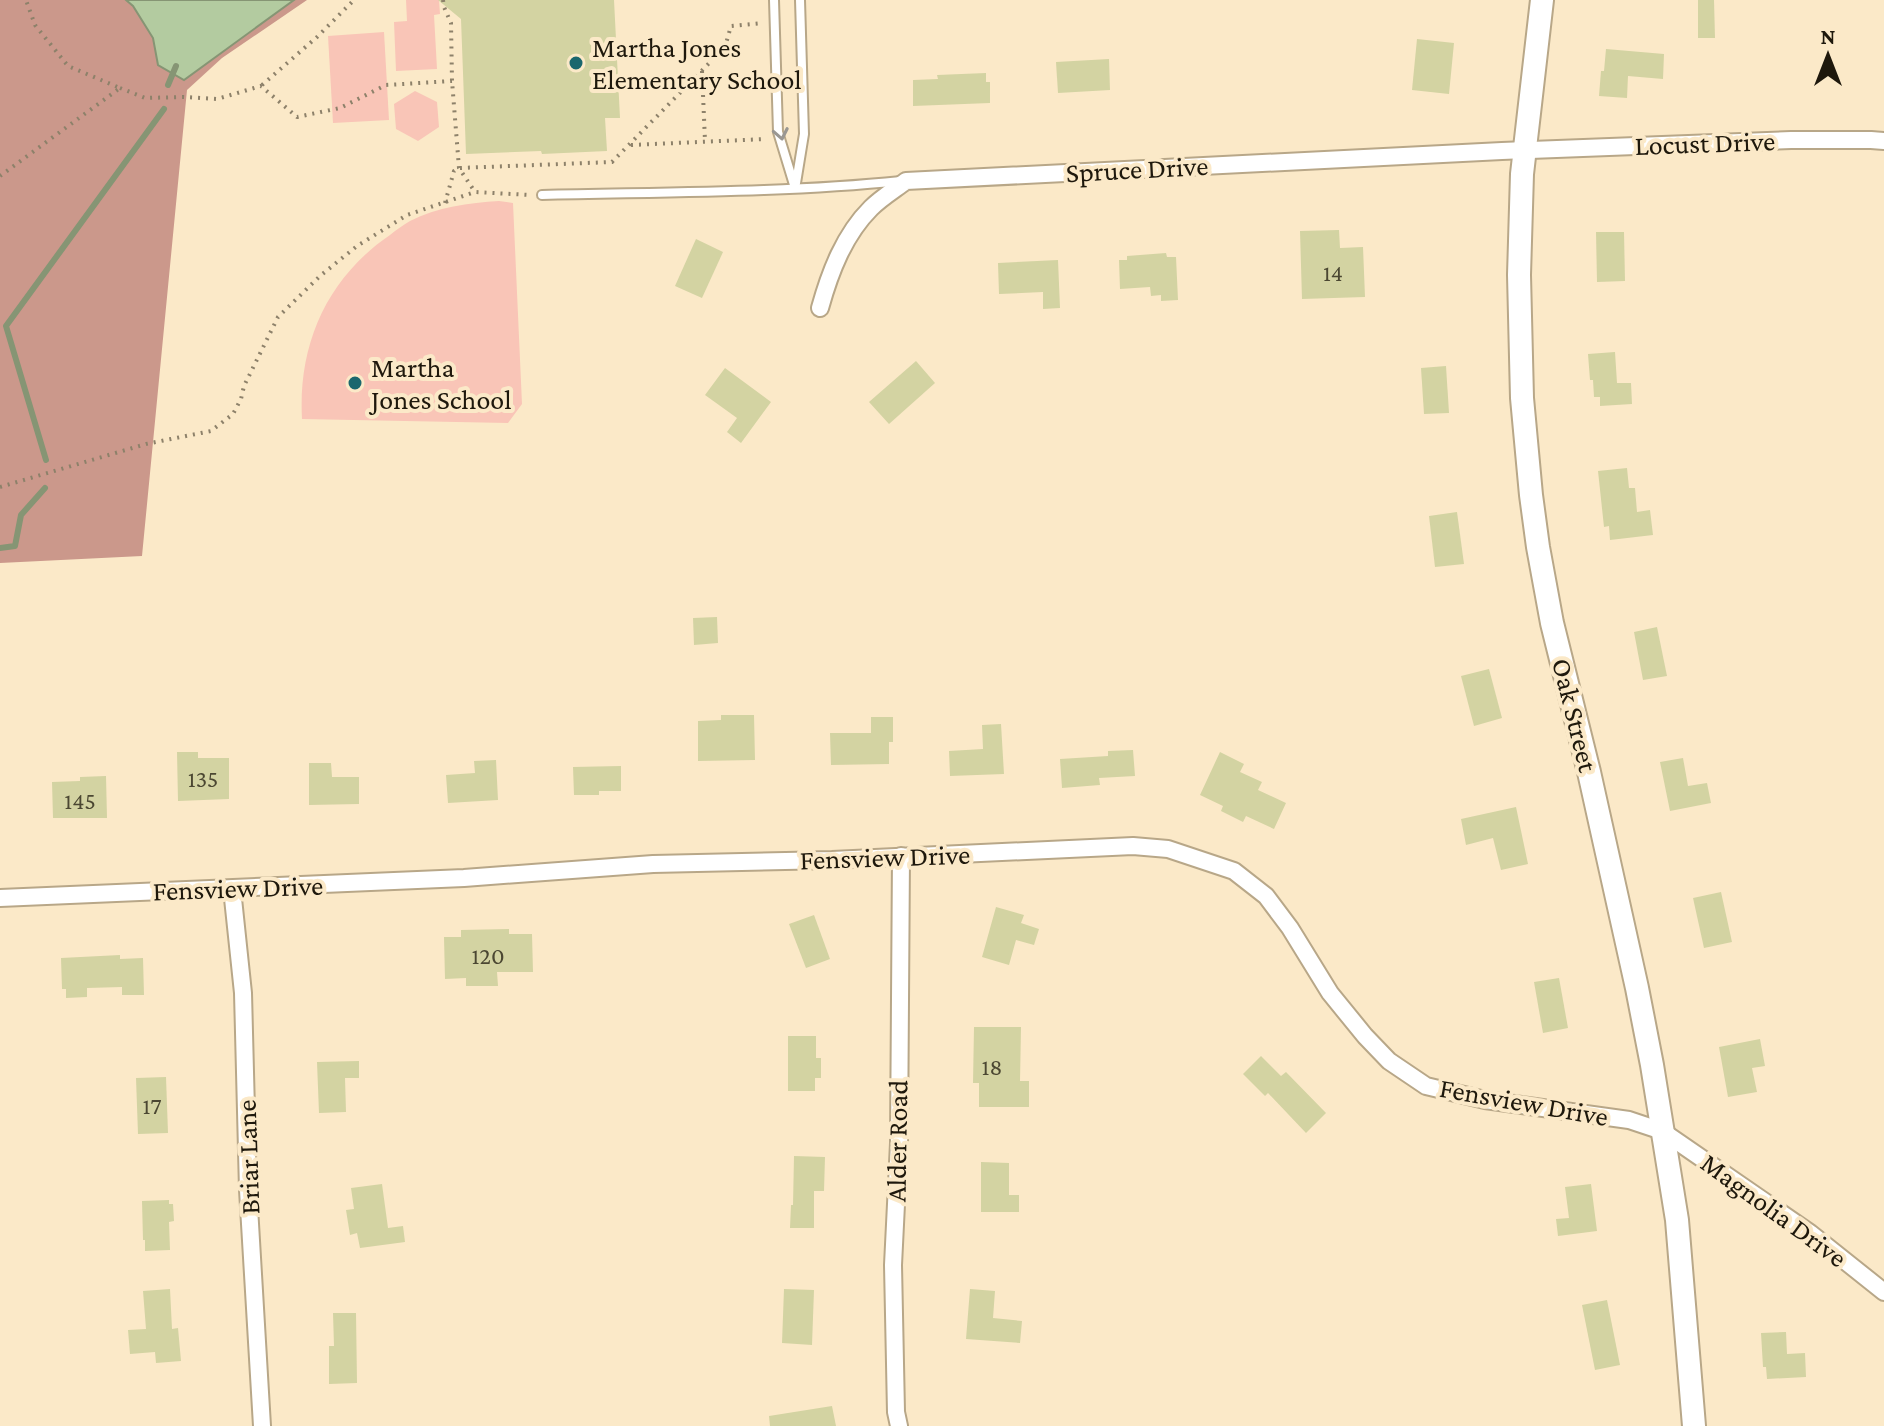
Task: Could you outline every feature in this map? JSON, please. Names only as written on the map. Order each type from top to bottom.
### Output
[{"type":"street","name":"Oak Street","points":[[1542,0],[1522,174],[1519,275],[1522,398],[1538,547],[1552,623],[1637,988],[1677,1220],[1694,1426]]},
{"type":"street","name":"Locust Drive","points":[[1525,151],[1791,140],[1884,141]]},
{"type":"street","name":"Spruce Drive","points":[[906,181],[1525,151]]},
{"type":"street","points":[[820,308],[828,279],[843,246],[871,208],[906,181]]},
{"type":"street","name":"Fensview Drive","points":[[0,898],[464,878],[653,864],[832,860],[1133,846],[1168,849],[1234,871],[1266,896],[1290,928],[1330,993],[1365,1036],[1389,1061],[1426,1086],[1485,1100],[1629,1120],[1662,1131]]},
{"type":"street","name":"Alder Road","points":[[899,1426],[896,1412],[893,1265],[899,1143],[901,856]]},
{"type":"street","name":"Briar Lane","points":[[232,889],[243,993],[248,1190],[262,1426]]},
{"type":"street","name":"Magnolia Drive","points":[[1662,1131],[1810,1233],[1884,1292]]},
{"type":"lane","points":[[774,0],[778,132],[795,188]]},
{"type":"lane","points":[[795,188],[804,134],[800,0]]},
{"type":"lane","points":[[542,195],[795,188],[906,181]]},
{"type":"path","points":[[26,0],[35,25],[68,66],[145,98],[217,99],[261,86],[354,0]]},
{"type":"path","points":[[443,0],[451,23],[459,168],[475,192]]},
{"type":"path","points":[[445,203],[454,171],[459,168],[612,162],[725,47],[731,26],[774,22]]},
{"type":"path","points":[[702,70],[705,141]]},
{"type":"path","points":[[261,86],[297,117],[340,108],[386,85],[452,81]]},
{"type":"path","points":[[0,176],[120,88]]},
{"type":"path","points":[[630,145],[768,139]]},
{"type":"path","points":[[0,487],[133,448],[211,431],[233,414],[278,317],[320,276],[357,246],[407,215],[475,192],[542,195]]},
{"type":"shaded area","points":[[0,0],[307,0],[222,58],[187,90],[142,556],[0,563]]},
{"type":"shaded area","points":[[126,0],[294,0],[184,80],[158,65],[153,38]]},
{"type":"shaded area","points":[[406,0],[439,0],[440,14],[434,15],[437,69],[396,71],[394,22],[407,21]]},
{"type":"shaded area","points":[[384,32],[389,120],[333,123],[328,36]]},
{"type":"shaded area","points":[[415,91],[437,102],[439,127],[418,141],[396,129],[394,104]]},
{"type":"shaded area","points":[[499,201],[513,203],[522,404],[508,423],[302,419],[302,391],[311,339],[333,292],[349,271],[368,252],[410,221],[453,206]]},
{"type":"building","name":"Martha Jones Elementary School","points":[[438,0],[614,0],[620,118],[605,118],[607,151],[466,154],[461,19]]},
{"type":"building","points":[[1698,0],[1714,0],[1715,38],[1698,38]]},
{"type":"building","points":[[1417,39],[1454,43],[1449,94],[1412,90]]},
{"type":"building","points":[[1606,49],[1664,54],[1663,79],[1628,76],[1627,98],[1599,96]]},
{"type":"building","points":[[1109,59],[1110,90],[1058,93],[1056,62]]},
{"type":"building","points":[[986,73],[986,82],[990,82],[990,103],[913,106],[913,80],[938,79],[937,75]]},
{"type":"building","points":[[1339,230],[1340,248],[1363,247],[1365,297],[1302,299],[1300,231]]},
{"type":"building","points":[[1596,232],[1624,232],[1625,281],[1597,282]]},
{"type":"building","points":[[696,239],[723,252],[702,298],[675,286]]},
{"type":"building","points":[[1166,253],[1167,257],[1176,257],[1178,300],[1161,301],[1161,295],[1151,296],[1150,287],[1120,289],[1119,260],[1127,260],[1127,256]]},
{"type":"building","points":[[1058,260],[1060,308],[1043,309],[1043,292],[999,294],[998,263]]},
{"type":"building","points":[[1615,352],[1617,383],[1631,383],[1632,404],[1600,406],[1600,397],[1594,397],[1593,380],[1590,380],[1588,354]]},
{"type":"building","points":[[916,361],[935,383],[889,424],[869,402]]},
{"type":"building","points":[[1446,366],[1449,413],[1424,414],[1421,368]]},
{"type":"building","points":[[725,368],[771,402],[741,443],[727,432],[737,418],[705,395]]},
{"type":"building","points":[[1627,468],[1629,488],[1635,488],[1637,512],[1650,510],[1653,535],[1610,540],[1609,526],[1604,527],[1598,471]]},
{"type":"building","points":[[1457,512],[1464,564],[1435,567],[1429,516]]},
{"type":"building","points":[[717,617],[718,643],[694,645],[693,618]]},
{"type":"building","points":[[1657,627],[1667,676],[1643,680],[1634,632]]},
{"type":"building","points":[[1489,669],[1502,718],[1474,726],[1461,676]]},
{"type":"building","points":[[721,715],[754,715],[755,760],[698,761],[698,721],[721,720]]},
{"type":"building","points":[[871,717],[893,717],[889,764],[831,765],[830,733],[871,733]]},
{"type":"building","points":[[1001,724],[1004,774],[950,776],[949,751],[983,749],[982,725]]},
{"type":"building","points":[[1133,750],[1135,776],[1099,778],[1100,785],[1062,788],[1060,759],[1108,756],[1108,751]]},
{"type":"building","points":[[177,752],[198,752],[198,758],[229,758],[229,799],[178,801]]},
{"type":"building","points":[[1220,752],[1244,764],[1240,772],[1262,782],[1258,790],[1286,803],[1274,829],[1246,816],[1243,822],[1221,811],[1223,806],[1200,795]]},
{"type":"building","points":[[1683,758],[1688,786],[1707,783],[1711,803],[1670,811],[1660,762]]},
{"type":"building","points":[[496,760],[498,800],[448,803],[446,775],[475,773],[474,761]]},
{"type":"building","points":[[309,763],[331,763],[332,777],[359,777],[359,804],[309,805]]},
{"type":"building","points":[[621,766],[621,791],[574,795],[573,767]]},
{"type":"building","points":[[106,776],[107,818],[53,818],[52,782]]},
{"type":"building","points":[[1516,807],[1528,864],[1501,870],[1493,838],[1466,845],[1461,819]]},
{"type":"building","points":[[1721,892],[1732,942],[1704,948],[1693,898]]},
{"type":"building","points":[[996,907],[1024,915],[1021,923],[1039,929],[1034,945],[1016,940],[1009,965],[982,957]]},
{"type":"building","points":[[814,915],[830,959],[806,968],[789,924]]},
{"type":"building","points":[[509,929],[509,934],[532,934],[533,972],[497,972],[498,986],[466,986],[466,978],[445,979],[444,937],[461,937],[461,930]]},
{"type":"building","points":[[120,955],[120,959],[143,958],[144,995],[122,995],[122,987],[87,988],[87,997],[66,998],[66,989],[62,989],[61,958]]},
{"type":"building","points":[[1559,978],[1568,1028],[1543,1033],[1534,982]]},
{"type":"building","points":[[974,1027],[1021,1027],[1020,1081],[1029,1081],[1029,1107],[979,1107],[979,1083],[973,1083]]},
{"type":"building","points":[[788,1036],[816,1036],[816,1058],[821,1058],[821,1078],[815,1078],[815,1091],[788,1091]]},
{"type":"building","points":[[1760,1039],[1765,1066],[1752,1068],[1757,1092],[1728,1097],[1719,1047]]},
{"type":"building","points":[[1261,1056],[1281,1076],[1286,1072],[1326,1113],[1306,1133],[1268,1093],[1265,1096],[1243,1074]]},
{"type":"building","points":[[359,1061],[359,1078],[345,1078],[346,1112],[319,1113],[317,1062]]},
{"type":"building","points":[[166,1077],[168,1133],[138,1134],[136,1078]]},
{"type":"building","points":[[794,1156],[825,1157],[824,1191],[814,1191],[814,1228],[790,1228]]},
{"type":"building","points":[[981,1162],[1009,1163],[1009,1195],[1019,1195],[1019,1212],[981,1212]]},
{"type":"building","points":[[382,1184],[388,1228],[403,1226],[405,1242],[360,1248],[357,1233],[350,1235],[346,1210],[354,1209],[351,1188]]},
{"type":"building","points":[[1591,1184],[1597,1231],[1558,1236],[1556,1219],[1569,1218],[1565,1187]]},
{"type":"building","points":[[169,1200],[169,1204],[173,1204],[174,1221],[169,1222],[170,1250],[145,1251],[142,1201]]},
{"type":"building","points":[[170,1289],[172,1329],[178,1328],[181,1361],[156,1363],[155,1352],[130,1354],[128,1330],[146,1329],[143,1291]]},
{"type":"building","points":[[784,1289],[814,1290],[812,1345],[782,1343]]},
{"type":"building","points":[[970,1289],[995,1291],[993,1318],[1022,1321],[1020,1343],[966,1339]]},
{"type":"building","points":[[1607,1300],[1620,1365],[1595,1370],[1582,1305]]},
{"type":"building","points":[[333,1313],[356,1313],[357,1383],[329,1384],[329,1346],[334,1346]]},
{"type":"building","points":[[1786,1332],[1787,1354],[1805,1353],[1806,1377],[1767,1379],[1766,1367],[1763,1367],[1761,1333]]},
{"type":"building","points":[[832,1406],[836,1426],[770,1426],[769,1416]]},
{"type":"waterway","points":[[168,85],[176,66]]},
{"type":"waterway","points":[[46,460],[6,326],[164,109]]},
{"type":"waterway","points":[[0,548],[15,546],[21,515],[45,488]]},
{"type":"place","name":"Martha Jones Elementary School","points":[[576,63]]},
{"type":"place","name":"Martha Jones School","points":[[355,383]]}]
